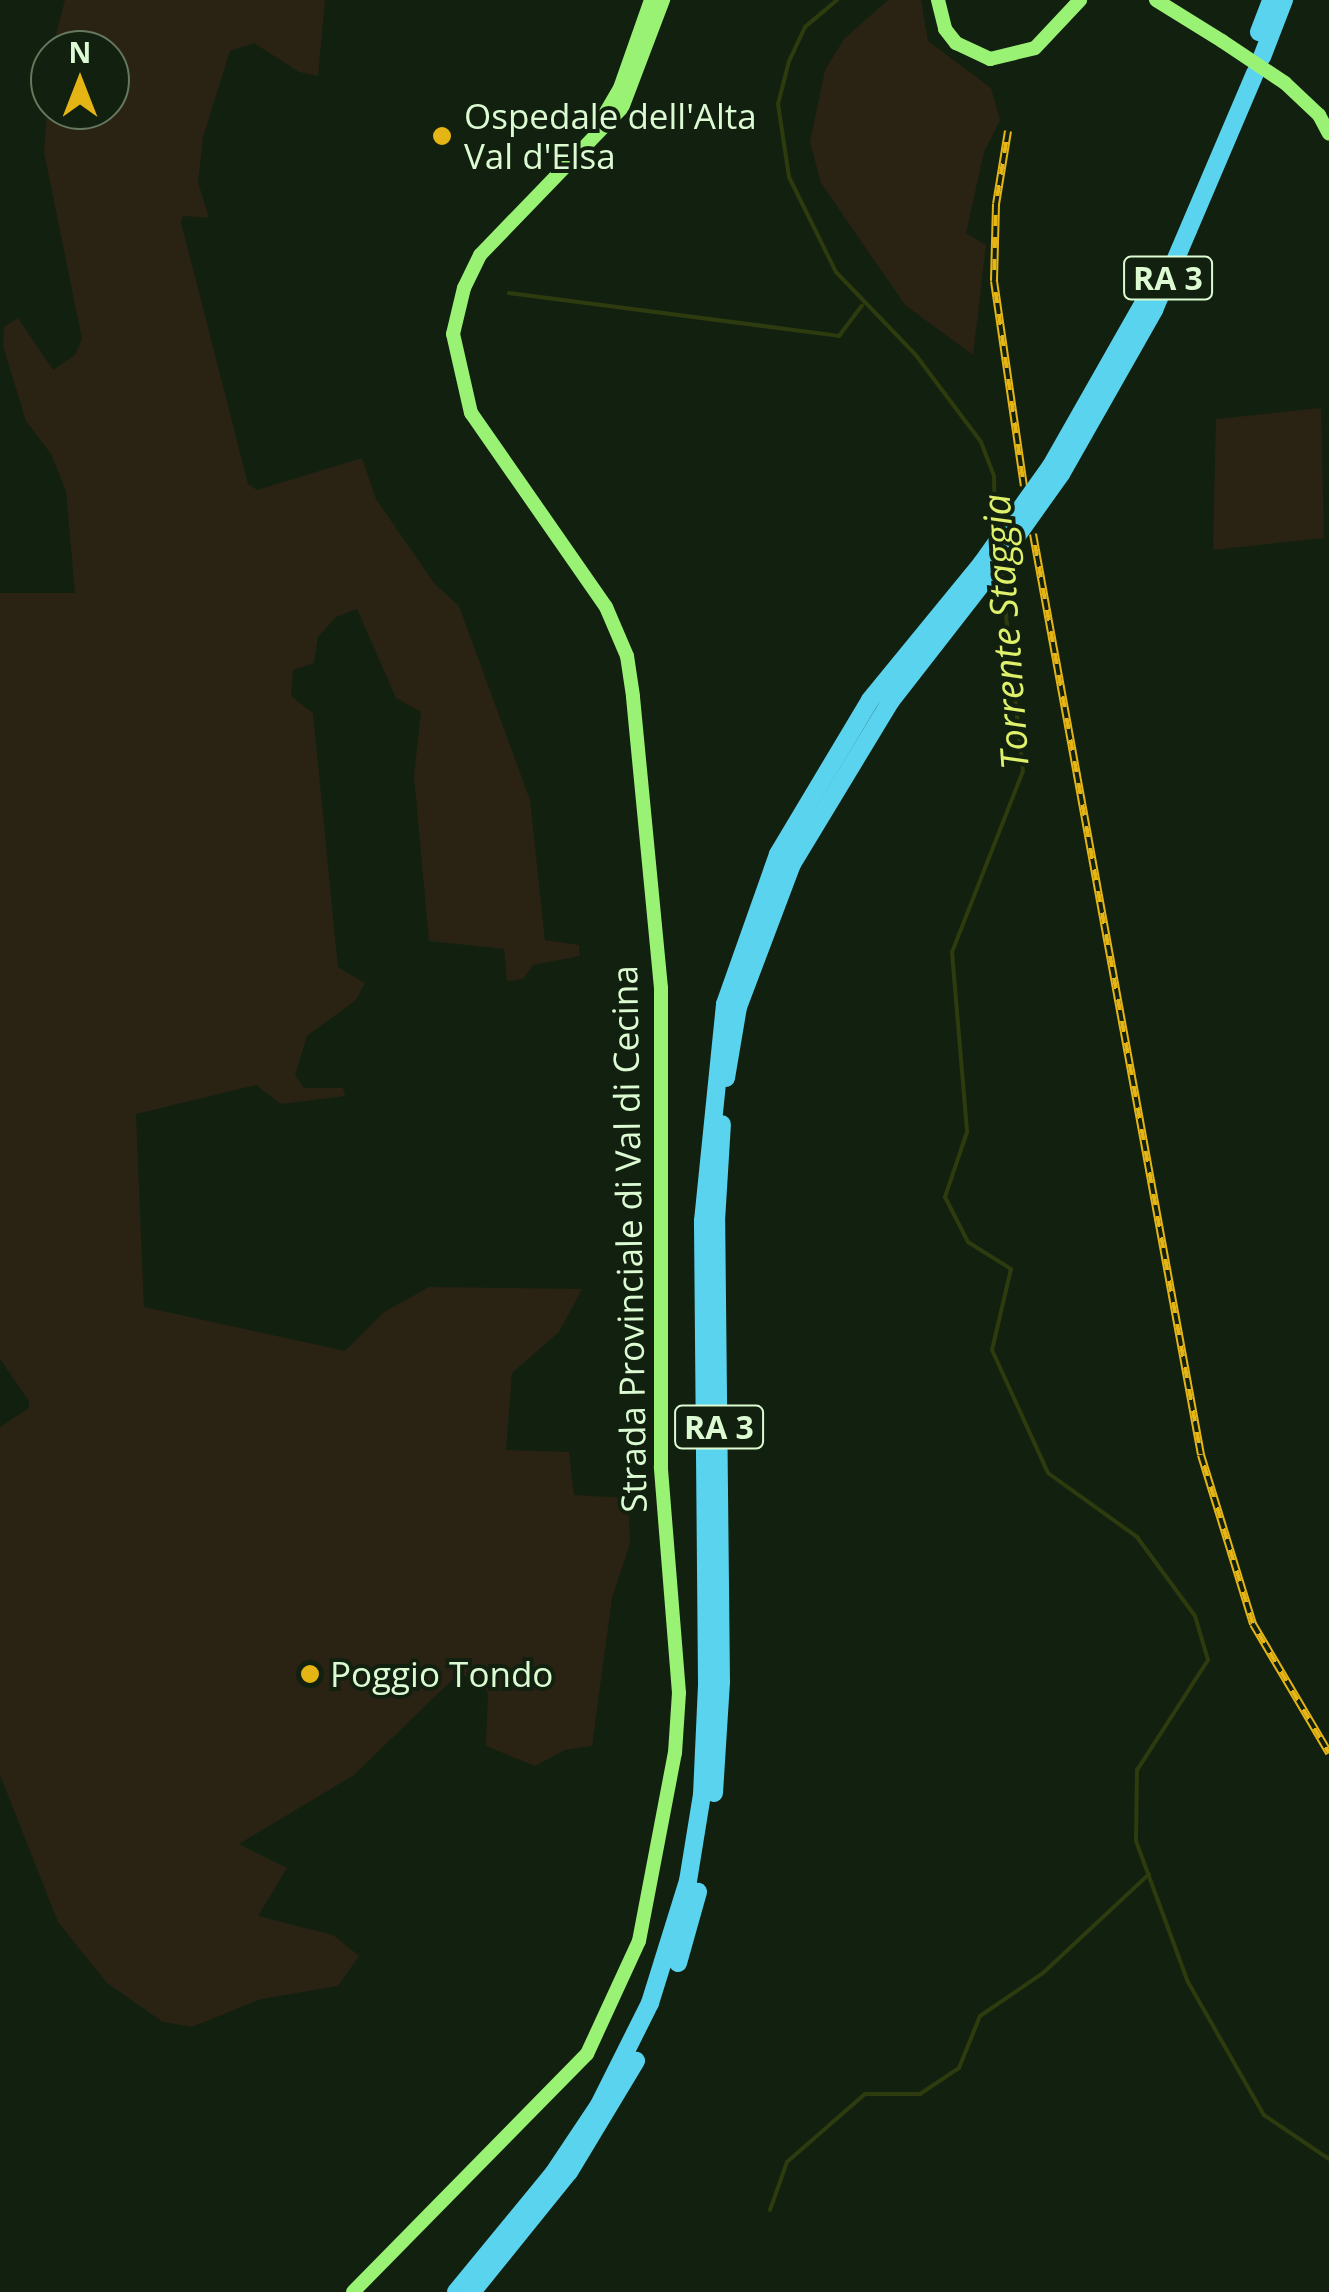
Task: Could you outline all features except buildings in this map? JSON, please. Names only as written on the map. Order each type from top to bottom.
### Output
[{"type":"highway","name":"RA 3","points":[[1254,62],[1271,0]]},
{"type":"highway","name":"RA 3","points":[[472,2292],[569,2172],[627,2081],[676,1968],[700,1882],[721,1682],[716,1220],[723,1092],[738,1007],[792,864],[890,702],[1056,470],[1154,310],[1254,62],[1284,0]]},
{"type":"highway","name":"RA 3","points":[[456,2292],[553,2174],[599,2105],[654,1994],[688,1881],[702,1795],[708,1682],[704,1221],[725,1004],[778,854],[870,700],[987,567]]},
{"type":"highway","points":[[483,2292],[505,2252]]},
{"type":"main road","name":"Strada Provinciale di Val di Cecina","points":[[568,164],[616,97],[651,0]]},
{"type":"main road","name":"Strada Provinciale di Val di Cecina","points":[[353,2292],[588,2054],[639,1942],[675,1753],[678,1693],[661,1468],[661,988],[627,656],[606,607],[471,413],[454,342],[460,300],[476,261],[622,108],[663,0]]},
{"type":"main road","points":[[938,0],[944,29],[956,44],[990,60],[1035,48],[1080,0]]},
{"type":"main road","points":[[1156,0],[1284,84],[1319,115],[1329,134]]},
{"type":"shaded area","points":[[65,0],[325,0],[318,76],[299,72],[254,43],[230,51],[203,137],[198,182],[209,218],[183,216],[181,222],[248,484],[257,490],[362,458],[376,499],[434,583],[459,606],[530,800],[545,940],[579,945],[580,956],[533,965],[523,979],[507,981],[504,949],[429,941],[414,776],[421,712],[396,698],[357,609],[336,617],[318,637],[314,663],[293,670],[291,696],[313,713],[338,967],[365,983],[356,1000],[307,1036],[295,1075],[304,1088],[343,1088],[345,1096],[281,1104],[256,1085],[136,1114],[144,1307],[345,1351],[384,1312],[429,1287],[582,1289],[559,1332],[512,1373],[506,1450],[569,1452],[574,1495],[628,1498],[630,1543],[612,1598],[592,1746],[565,1750],[535,1766],[486,1746],[488,1693],[478,1676],[456,1676],[354,1775],[239,1844],[287,1868],[258,1916],[333,1935],[359,1956],[338,1986],[261,1999],[192,2027],[163,2022],[107,1983],[58,1922],[0,1775],[0,1427],[29,1408],[29,1401],[0,1359],[0,593],[75,593],[66,491],[51,454],[26,421],[3,346],[4,327],[18,318],[53,370],[75,355],[82,339],[44,152],[46,130],[130,130],[130,30],[57,30]]},
{"type":"shaded area","points":[[888,0],[921,0],[928,41],[991,88],[1000,120],[984,152],[966,233],[986,245],[973,355],[905,305],[821,183],[810,142],[825,70],[844,39]]},
{"type":"shaded area","points":[[1321,408],[1324,538],[1213,550],[1216,419]]},
{"type":"waterway","name":"Torrente Staggia","points":[[837,0],[805,27],[789,61],[778,104],[789,177],[836,272],[915,354],[981,442],[994,476],[995,535]]},
{"type":"waterway","points":[[509,293],[839,336],[862,306]]},
{"type":"waterway","name":"Torrente Staggia","points":[[1001,569],[1023,771],[952,952],[967,1132],[945,1197],[968,1242],[1011,1269],[992,1350],[1048,1473],[1137,1537],[1195,1616],[1208,1660],[1137,1770],[1136,1841],[1188,1982],[1264,2115],[1329,2159]]},
{"type":"waterway","points":[[770,2210],[787,2162],[865,2094],[920,2094],[959,2068],[980,2016],[1043,1973],[1149,1874]]},
{"type":"railway","points":[[1008,131],[996,204],[994,281],[1024,486]]},
{"type":"railway","points":[[1033,534],[1201,1455],[1253,1624],[1329,1753]]},
{"type":"place","name":"Ospedale dell'Alta Val d'Elsa","points":[[442,136]]},
{"type":"place","name":"Poggio Tondo","points":[[310,1674]]}]
